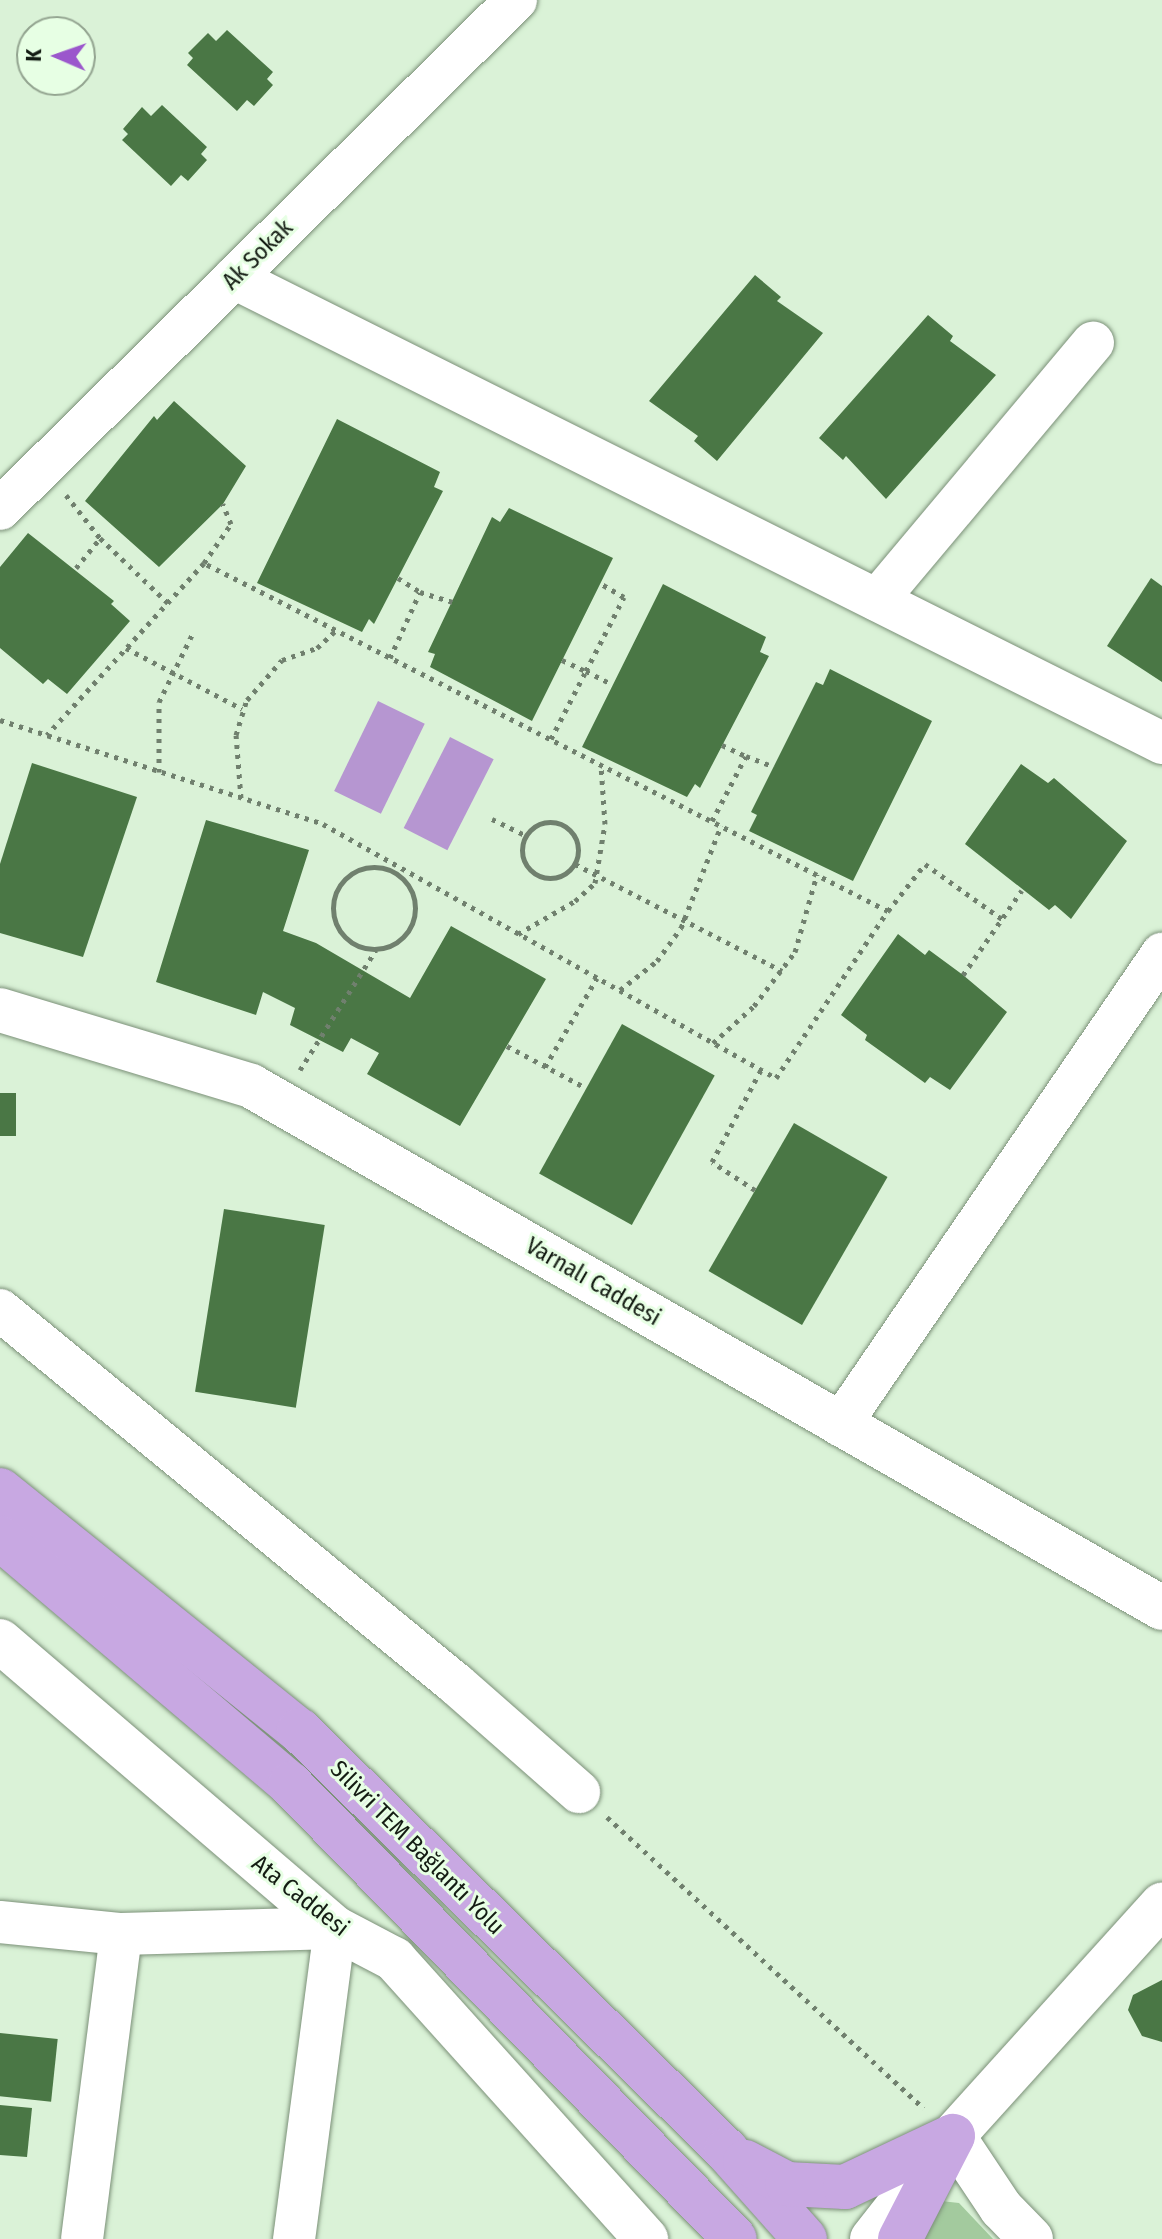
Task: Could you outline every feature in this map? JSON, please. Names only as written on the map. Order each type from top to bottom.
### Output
[{"type":"highway","name":"Silivri TEM Bağlantı Yolu","points":[[0,1490],[299,1730],[726,2150],[805,2239]]},
{"type":"highway","name":"Silivri TEM Bağlantı Yolu","points":[[0,1538],[290,1784],[735,2239]]},
{"type":"highway","points":[[726,2150],[787,2184],[829,2188],[845,2187],[953,2136]]},
{"type":"highway","points":[[900,2239],[953,2136]]},
{"type":"main road","name":"Varnalı Caddesi","points":[[0,1010],[251,1086],[1162,1608]]},
{"type":"main road","name":"Ata Caddesi","points":[[0,1641],[335,1928],[394,1959],[646,2239]]},
{"type":"main road","points":[[872,2239],[953,2136],[1162,1905]]},
{"type":"main road","points":[[839,2239],[902,2175],[953,2136]]},
{"type":"main road","points":[[953,2136],[1001,2208],[1031,2239]]},
{"type":"street","name":"Ak Sokak","points":[[0,509],[516,0]]},
{"type":"street","points":[[234,278],[1162,743]]},
{"type":"street","points":[[877,600],[1093,343]]},
{"type":"street","points":[[840,1425],[1162,954]]},
{"type":"street","points":[[0,1310],[444,1674],[579,1792]]},
{"type":"street","points":[[0,1922],[121,1934],[335,1928],[294,2239]]},
{"type":"street","points":[[82,2239],[121,1934]]},
{"type":"path","points":[[61,490],[100,538],[168,603]]},
{"type":"path","points":[[47,735],[204,563],[231,524],[223,504]]},
{"type":"path","points":[[76,568],[100,538]]},
{"type":"path","points":[[204,563],[888,911]]},
{"type":"path","points":[[398,578],[420,592],[452,602]]},
{"type":"path","points":[[551,739],[624,597],[600,583]]},
{"type":"path","points":[[390,658],[420,592]]},
{"type":"path","points":[[241,798],[236,735],[242,709],[282,660],[317,648],[336,630]]},
{"type":"path","points":[[159,772],[159,702],[193,633]]},
{"type":"path","points":[[126,648],[242,709]]},
{"type":"path","points":[[562,660],[613,685]]},
{"type":"path","points":[[0,720],[323,824],[392,867],[776,1078],[888,911],[925,864],[1002,919]]},
{"type":"path","points":[[722,745],[774,767]]},
{"type":"path","points":[[712,821],[746,756]]},
{"type":"path","points":[[518,934],[585,895],[598,876],[605,824],[601,765]]},
{"type":"path","points":[[492,819],[525,835]]},
{"type":"path","points":[[543,822],[561,824],[575,836],[575,864],[550,879],[532,872],[522,857],[525,835],[543,822]]},
{"type":"path","points":[[620,990],[657,961],[685,921],[721,826]]},
{"type":"path","points":[[575,864],[782,971]]},
{"type":"path","points":[[367,866],[392,867],[413,892],[414,920],[397,943],[377,949],[344,938],[333,915],[336,889],[355,871],[367,866]]},
{"type":"path","points":[[713,1043],[754,1006],[795,952],[817,874]]},
{"type":"path","points":[[963,975],[1022,890]]},
{"type":"path","points":[[280,1103],[377,949]]},
{"type":"path","points":[[545,1067],[597,978]]},
{"type":"path","points":[[507,1046],[586,1088]]},
{"type":"path","points":[[755,1190],[712,1162],[761,1070]]},
{"type":"path","points":[[579,1792],[953,2136]]},
{"type":"green space","points":[[932,2200],[959,2203],[993,2239],[913,2239]]},
{"type":"shaded area","points":[[378,701],[425,724],[381,814],[334,791]]},
{"type":"shaded area","points":[[450,737],[494,759],[447,850],[404,828]]},
{"type":"building","points":[[227,30],[273,72],[267,79],[273,85],[254,106],[247,100],[237,111],[187,65],[193,58],[188,53],[208,33],[216,41]]},
{"type":"building","points":[[162,105],[207,147],[201,154],[207,160],[188,181],[181,175],[171,186],[122,140],[128,134],[123,129],[142,107],[151,116]]},
{"type":"building","points":[[755,275],[781,297],[777,301],[823,333],[717,461],[694,441],[698,436],[649,401]]},
{"type":"building","points":[[928,315],[953,336],[950,341],[996,375],[886,499],[846,456],[843,460],[819,438]]},
{"type":"building","points":[[174,401],[246,466],[223,504],[159,567],[85,501],[154,416],[157,420]]},
{"type":"building","points":[[337,419],[440,472],[434,487],[443,491],[374,624],[369,619],[362,632],[257,583]]},
{"type":"building","points":[[509,508],[613,558],[532,721],[430,667],[435,654],[428,652],[492,517],[500,522]]},
{"type":"building","points":[[28,533],[114,601],[111,604],[130,621],[67,694],[48,679],[43,684],[0,648],[0,567]]},
{"type":"building","points":[[1151,578],[1162,586],[1162,682],[1107,646]]},
{"type":"building","points":[[663,584],[766,637],[760,652],[769,656],[700,788],[695,784],[687,797],[582,747]]},
{"type":"building","points":[[830,669],[932,721],[853,881],[749,831],[757,815],[751,812],[816,682],[823,685]]},
{"type":"building","points":[[32,763],[137,797],[83,957],[0,933],[0,864]]},
{"type":"building","points":[[1021,764],[1048,783],[1054,778],[1127,841],[1071,919],[1055,905],[1049,910],[965,844]]},
{"type":"building","points":[[206,820],[309,850],[283,931],[316,943],[410,998],[451,926],[546,979],[460,1126],[367,1074],[379,1053],[351,1038],[343,1052],[290,1025],[295,1008],[263,992],[256,1015],[156,982]]},
{"type":"building","points":[[898,934],[925,955],[929,950],[1007,1012],[950,1090],[930,1077],[925,1083],[865,1040],[867,1035],[841,1015]]},
{"type":"building","points":[[622,1024],[715,1075],[632,1225],[539,1174]]},
{"type":"building","points":[[0,1093],[16,1093],[16,1136],[0,1136]]},
{"type":"building","points":[[794,1123],[888,1177],[802,1325],[708,1271]]},
{"type":"building","points":[[224,1209],[325,1225],[296,1408],[195,1392]]},
{"type":"building","points":[[1162,1980],[1162,2042],[1142,2036],[1128,2010],[1133,1995]]},
{"type":"building","points":[[0,2033],[58,2039],[51,2102],[0,2096]]},
{"type":"building","points":[[0,2105],[32,2108],[27,2157],[0,2155]]}]
